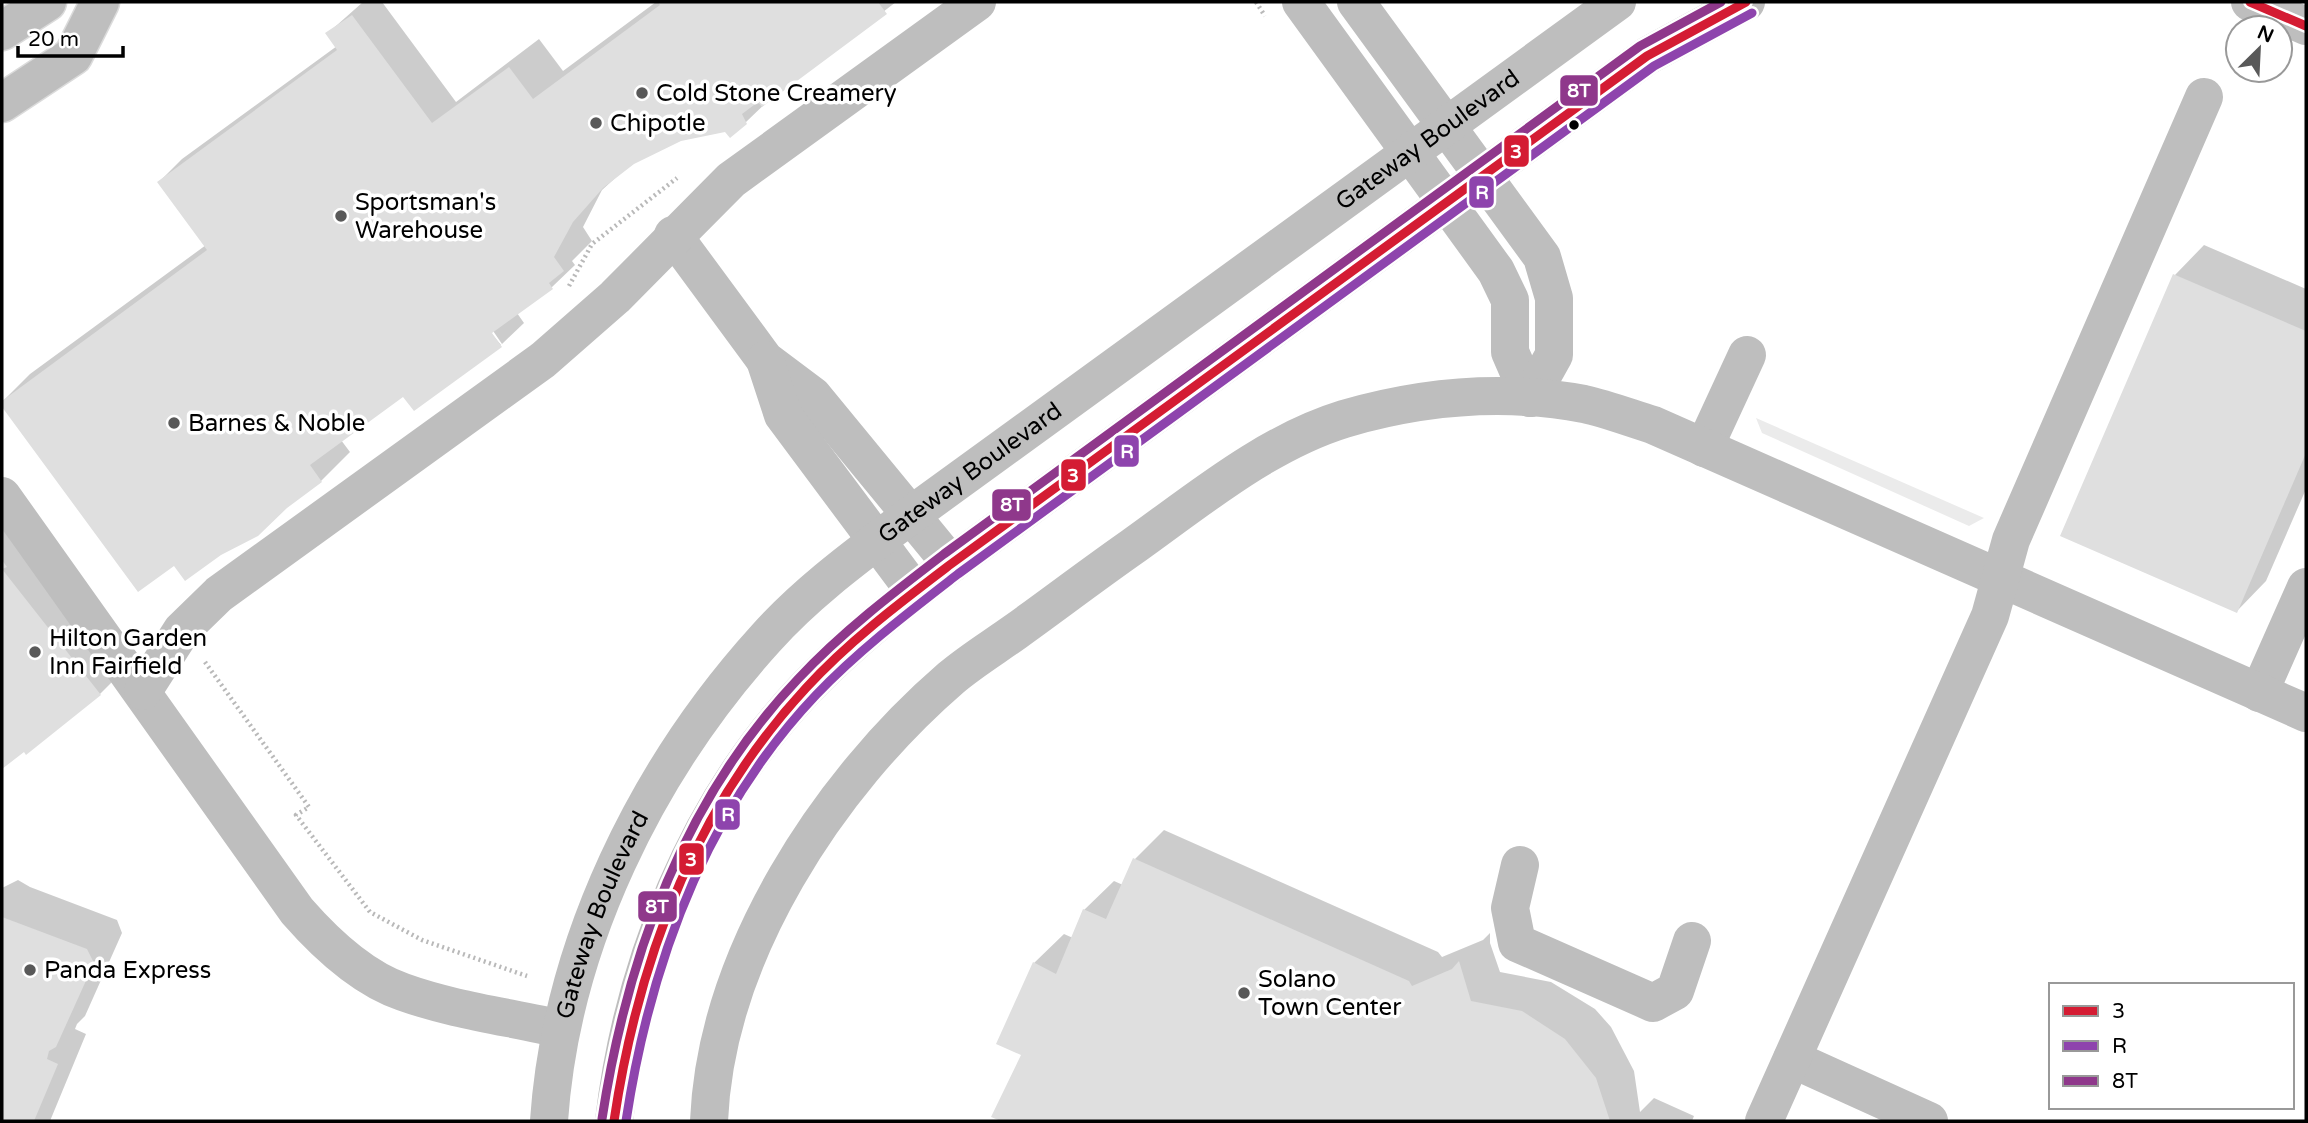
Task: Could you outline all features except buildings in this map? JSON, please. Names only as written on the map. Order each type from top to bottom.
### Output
[{"type":"main road","points":[[2,30],[47,2]]},
{"type":"main road","points":[[2,103],[73,56],[100,2]]},
{"type":"main road","points":[[143,691],[182,630],[219,594],[543,360],[615,297],[673,235],[731,180],[977,2]]},
{"type":"main road","points":[[1301,2],[1496,271],[1510,300],[1510,352],[1530,398]]},
{"type":"main road","points":[[1356,2],[1542,257],[1554,298],[1554,355],[1530,398]]},
{"type":"main road","name":"Gateway Boulevard","points":[[549,1121],[561,1029],[604,889],[654,793],[699,721],[766,637],[828,580],[911,515],[1617,2]]},
{"type":"main road","points":[[614,1121],[620,1071],[637,997],[669,905],[699,841],[744,766],[805,689],[865,631],[951,564],[1448,205],[1647,57],[1746,2]]},
{"type":"main road","points":[[2250,2],[2306,26]]},
{"type":"main road","points":[[1764,1121],[1990,616],[2011,540],[2204,97]]},
{"type":"main road","points":[[673,235],[765,360],[813,396],[951,564]]},
{"type":"main road","points":[[1704,448],[1747,355]]},
{"type":"main road","points":[[765,360],[783,415],[875,542],[915,592]]},
{"type":"main road","points":[[709,1121],[710,1087],[737,986],[770,906],[815,829],[870,757],[951,677],[1229,478],[1274,451],[1342,420],[1413,402],[1489,394],[1585,405],[1653,425],[2259,693],[2304,707]]},
{"type":"main road","points":[[2,496],[297,911],[324,942],[370,975],[402,992],[561,1029]]},
{"type":"main road","points":[[2259,693],[2306,587]]},
{"type":"main road","points":[[1520,865],[1510,908],[1517,943],[1575,969],[1653,1003],[1675,991],[1692,941]]},
{"type":"main road","points":[[1792,1059],[1885,1112],[1929,1121]]},
{"type":"path","points":[[563,294],[578,274],[592,244],[680,176]]},
{"type":"path","points":[[182,630],[309,807],[296,815],[370,912],[422,940],[527,976]]},
{"type":"shaded area","points":[[1756,418],[1984,518],[1969,526],[1762,433]]},
{"type":"transit line","name":"8T","points":[[602,1119],[627,998],[666,883],[692,828],[722,776],[758,726],[798,679],[832,645],[944,554],[1640,46],[1721,2]]},
{"type":"transit line","name":"3","points":[[614,1121],[638,1002],[677,890],[702,836],[732,784],[767,735],[806,688],[840,654],[951,564],[1647,56],[1746,2]]},
{"type":"transit line","name":"3","points":[[2250,2],[2306,26]]},
{"type":"transit line","name":"R","points":[[626,1121],[650,1005],[667,948],[688,893],[713,840],[743,789],[777,740],[832,678],[958,574],[1654,66],[1752,13]]},
{"type":"place","name":"Cold Stone Creamery","points":[[642,93]]},
{"type":"place","name":"Chipotle","points":[[596,123]]},
{"type":"place","name":"Sportsman's Warehouse","points":[[341,216]]},
{"type":"place","name":"Barnes & Noble","points":[[174,423]]},
{"type":"place","name":"Hilton Garden Inn Fairfield","points":[[35,652]]},
{"type":"place","name":"Panda Express","points":[[30,970]]},
{"type":"place","name":"Solano Town Center","points":[[1244,993]]}]
